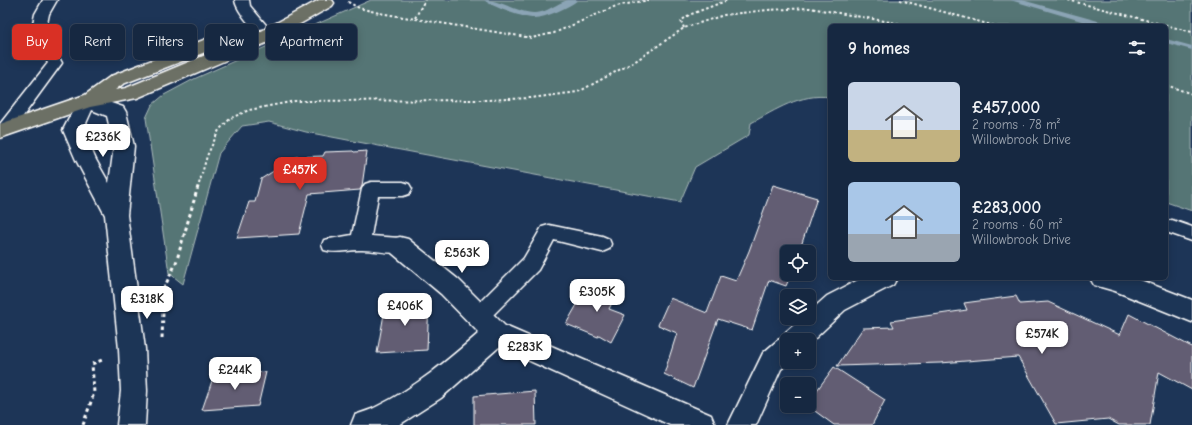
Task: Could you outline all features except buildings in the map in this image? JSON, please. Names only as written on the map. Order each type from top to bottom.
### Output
[{"type":"highway","points":[[87,101],[117,80],[259,25],[330,2]]},
{"type":"highway","points":[[2,131],[87,101],[130,94],[260,39],[330,2]]},
{"type":"street","points":[[116,215],[86,160],[73,130],[87,101],[116,112],[124,146],[116,215],[132,349],[134,390],[131,425]]},
{"type":"street","points":[[400,246],[450,288],[487,325],[701,425]]},
{"type":"street","points":[[804,333],[836,303],[881,280]]},
{"type":"street","points":[[1110,280],[1192,310]]},
{"type":"street","points":[[365,425],[387,416],[426,392],[463,363],[487,325]]},
{"type":"street","points":[[742,425],[772,361],[780,354]]},
{"type":"lane","points":[[2,131],[55,63],[38,33],[42,14],[50,0]]},
{"type":"lane","points":[[242,0],[243,7],[259,25]]},
{"type":"lane","points":[[360,242],[371,189],[403,189]]},
{"type":"lane","points":[[1172,227],[1192,234]]},
{"type":"lane","points":[[487,325],[531,264],[549,232],[602,244]]},
{"type":"lane","points":[[331,245],[360,242],[400,246]]},
{"type":"path","points":[[344,0],[359,8],[532,38],[554,33],[616,6],[649,0]]},
{"type":"path","points":[[415,18],[425,0]]},
{"type":"path","points":[[684,28],[681,21],[689,15],[728,0]]},
{"type":"path","points":[[900,0],[988,24]]},
{"type":"path","points":[[1068,0],[1161,24]]},
{"type":"path","points":[[83,425],[94,392],[92,364],[132,349],[162,340],[164,288],[176,264],[207,156],[219,130],[230,118],[249,110],[295,101],[486,100],[531,98],[578,92],[634,62],[684,28],[724,15],[767,10],[810,8],[901,24]]},
{"type":"path","points":[[1168,26],[1192,32]]},
{"type":"path","points":[[1168,86],[1192,94]]},
{"type":"green space","points":[[371,0],[1192,0],[1192,211],[1168,203],[1168,24],[828,24],[828,97],[819,96],[798,100],[751,123],[749,135],[695,167],[680,202],[306,132],[269,122],[242,126],[219,153],[183,284],[169,273],[146,118],[152,105],[164,95],[194,79],[237,60],[258,60],[258,50],[266,47],[266,60],[357,60],[357,24],[317,24]]},
{"type":"waterway","points":[[488,0],[506,9],[534,16],[552,11],[574,0]]},
{"type":"waterway","points":[[1014,0],[1099,24]]},
{"type":"waterway","points":[[1168,42],[1192,48]]}]
